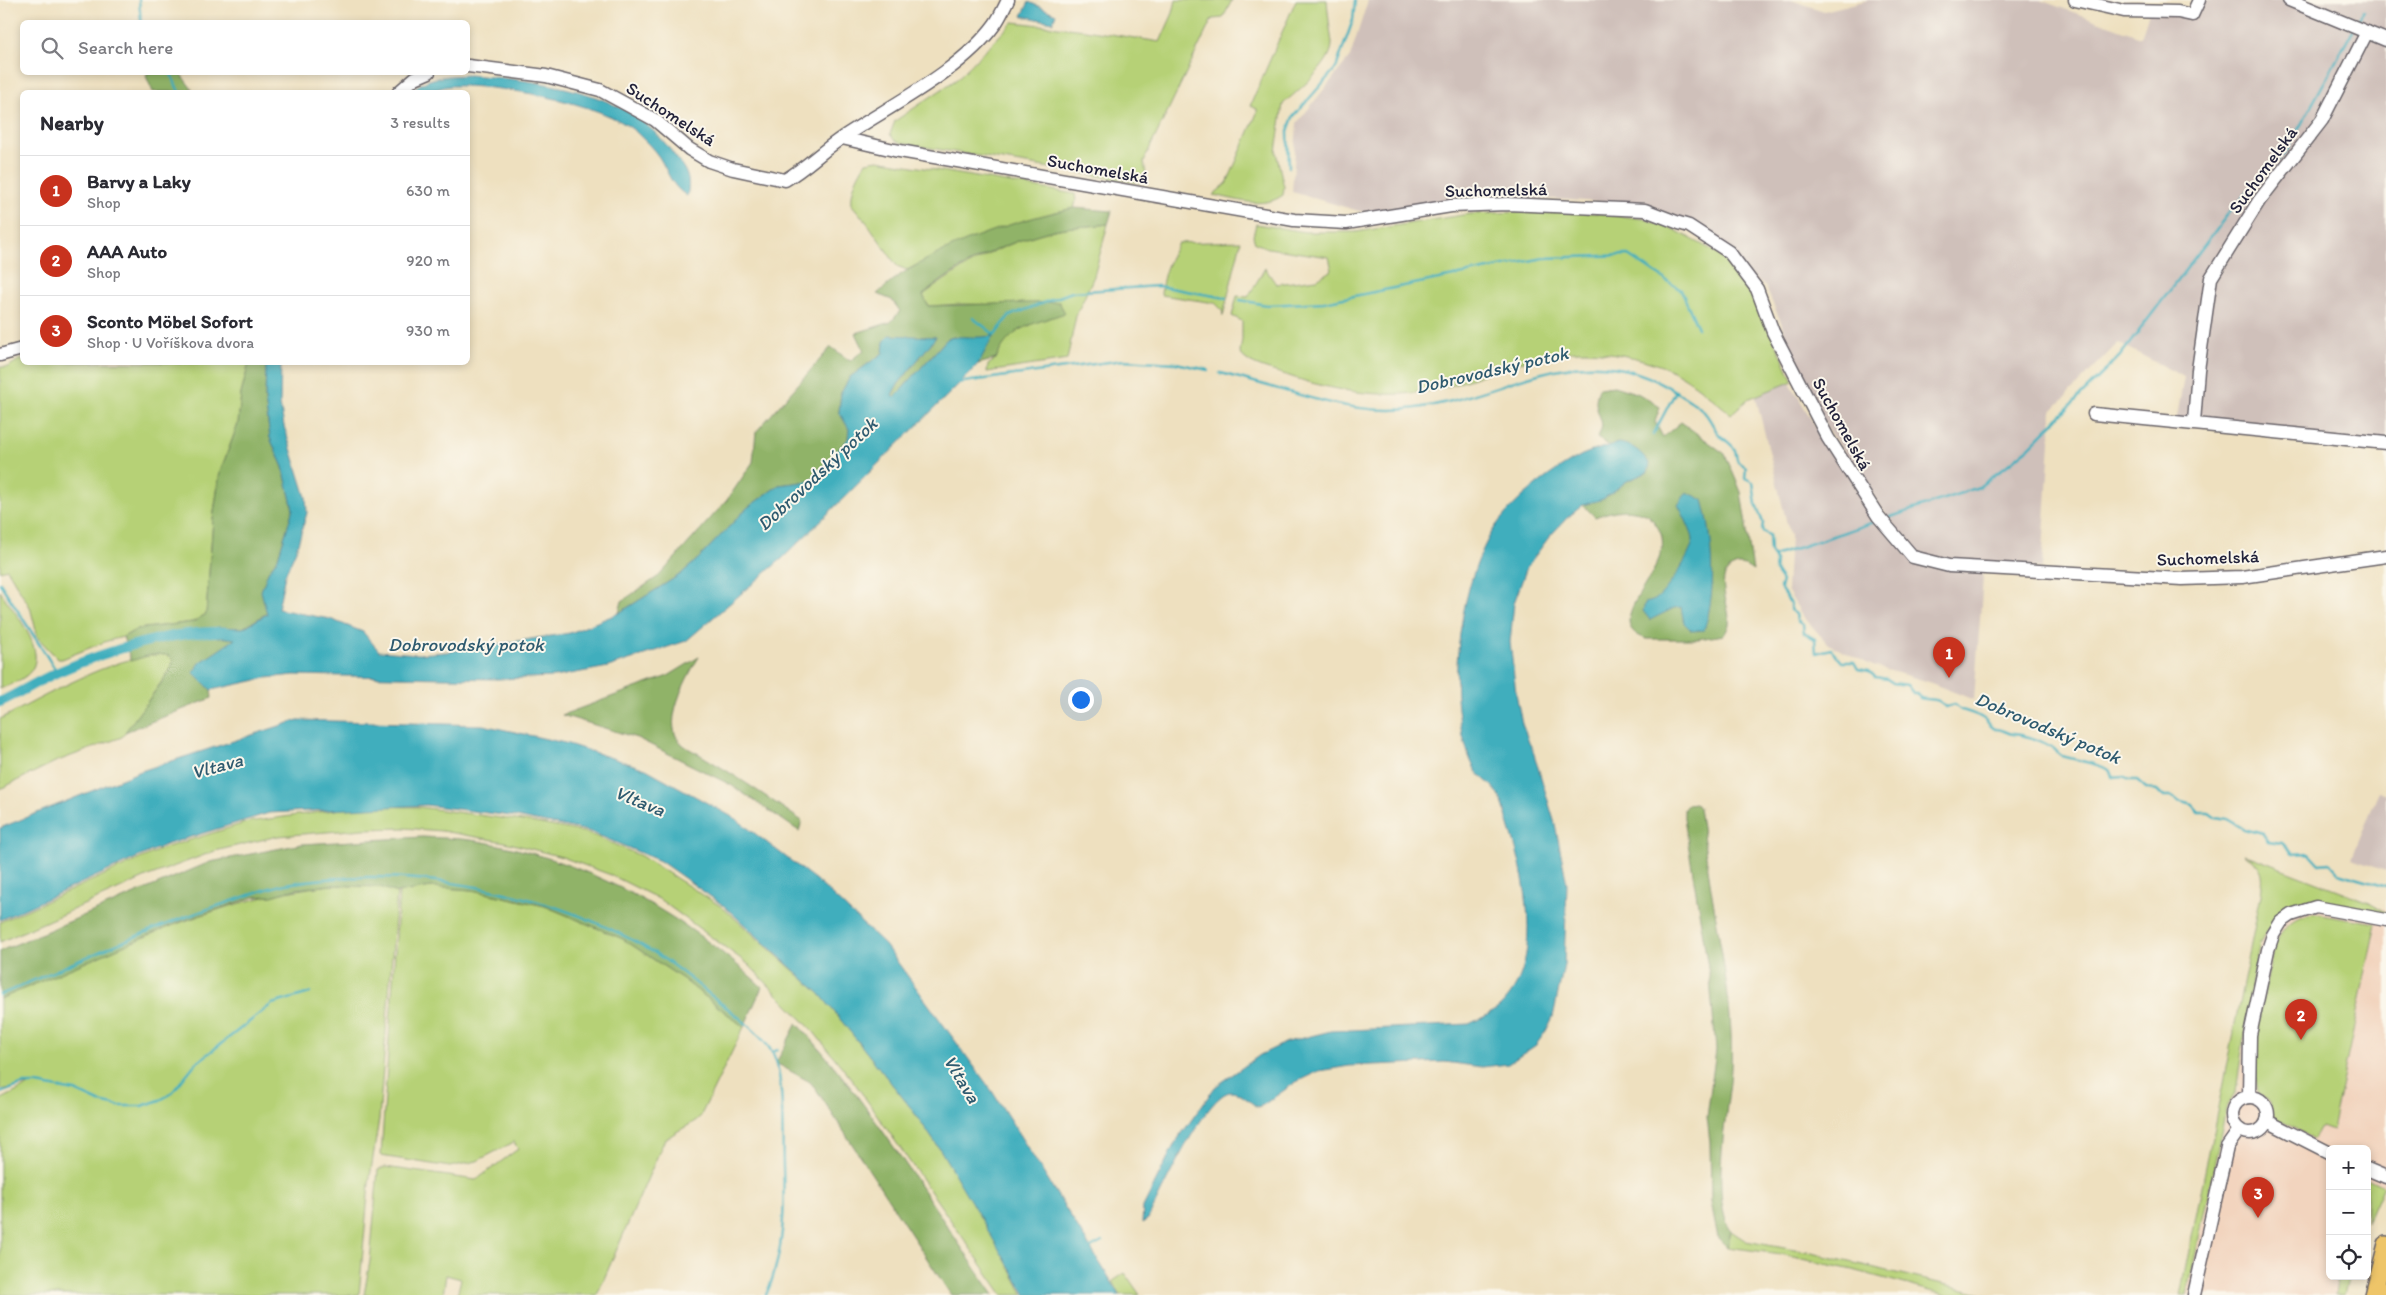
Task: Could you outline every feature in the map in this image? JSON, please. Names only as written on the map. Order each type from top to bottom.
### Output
[{"type":"main road","points":[[2373,1295],[2386,1244]]},
{"type":"main road","points":[[2385,1295],[2386,1290]]},
{"type":"street","points":[[842,138],[928,84],[976,45],[996,23],[1008,0]]},
{"type":"street","points":[[2076,0],[2124,11],[2178,12],[2192,15],[2199,0]]},
{"type":"street","points":[[2289,0],[2386,40]]},
{"type":"street","name":"Suchomelská","points":[[2194,422],[2211,278],[2259,201],[2322,120],[2357,28]]},
{"type":"street","name":"Suchomelská","points":[[470,66],[546,76],[600,90],[655,120],[689,149],[709,161],[759,176],[785,180],[799,172],[842,138],[894,150],[1183,202],[1320,222],[1346,223],[1460,206],[1507,204],[1645,210],[1689,226],[1729,252],[1757,289],[1773,332],[1828,438],[1880,519],[1913,557],[1949,566],[2182,580],[2242,577],[2386,556]]},
{"type":"street","points":[[401,90],[415,78],[422,75]]},
{"type":"street","points":[[0,355],[20,350]]},
{"type":"street","points":[[2094,414],[2194,422],[2386,443]]},
{"type":"street","points":[[2249,1097],[2250,1035],[2272,935],[2281,922],[2291,914],[2316,907],[2386,920]]},
{"type":"street","points":[[2249,1097],[2262,1102],[2266,1108],[2267,1121],[2263,1127],[2252,1133],[2239,1130],[2234,1124],[2232,1109],[2236,1103],[2249,1097]]},
{"type":"street","points":[[2267,1121],[2326,1151]]},
{"type":"street","points":[[2194,1295],[2227,1147],[2239,1130]]},
{"type":"street","points":[[2371,1171],[2384,1176]]},
{"type":"shaded area","points":[[1368,0],[1791,0],[1824,11],[1868,0],[2040,0],[2141,37],[2149,13],[2178,14],[2201,0],[2386,0],[2386,450],[2176,422],[2184,377],[2118,343],[2052,411],[2042,568],[1984,564],[1974,700],[1926,681],[1873,666],[1828,644],[1802,615],[1787,590],[1790,536],[1754,390],[1788,379],[1819,433],[1914,555],[1825,424],[1792,358],[1781,322],[1765,286],[1679,223],[1631,204],[1554,199],[1420,207],[1399,214],[1366,213],[1292,192],[1297,123],[1350,57]]},
{"type":"shaded area","points":[[2379,791],[2386,794],[2386,870],[2352,858]]},
{"type":"shaded area","points":[[2314,892],[2386,909],[2386,1179],[2382,1186],[2371,1182],[2371,1145],[2326,1145],[2326,1280],[2342,1280],[2339,1295],[2188,1295],[2226,1118],[2229,1106],[2239,1090],[2247,1018],[2268,912]]},
{"type":"green space","points":[[1176,0],[1232,0],[1223,18],[1212,19],[1146,156],[1144,162],[1146,175],[1140,183],[901,143],[895,141],[890,134],[895,121],[957,79],[1013,22],[1085,30],[1160,42],[1173,13]]},
{"type":"green space","points":[[1296,0],[1327,0],[1332,43],[1331,51],[1321,68],[1283,104],[1276,152],[1284,187],[1283,195],[1267,202],[1258,203],[1213,195],[1227,183],[1257,113],[1257,109],[1250,106]]},
{"type":"green space","points":[[181,75],[193,90],[152,90],[146,76]]},
{"type":"green space","points":[[878,160],[1075,194],[1076,201],[1074,208],[1030,219],[988,233],[907,270],[897,266],[868,224],[852,205],[853,188],[863,167],[866,162]]},
{"type":"green space","points":[[1074,208],[1112,211],[1108,224],[1053,230],[1013,243],[981,257],[936,284],[923,295],[928,306],[1059,302],[1065,313],[1024,328],[1008,339],[996,359],[978,364],[987,347],[981,339],[953,337],[947,339],[894,398],[892,395],[896,387],[936,337],[884,342],[883,353],[850,377],[841,393],[839,412],[849,429],[848,439],[823,469],[810,481],[779,485],[747,508],[681,574],[619,613],[622,601],[659,576],[727,500],[753,462],[756,432],[831,347],[850,361],[864,350],[856,333],[891,322],[900,311],[892,300],[877,294],[904,272],[967,240],[1009,225]]},
{"type":"green space","points":[[1546,211],[1597,213],[1645,219],[1675,230],[1714,251],[1749,282],[1793,381],[1748,399],[1731,414],[1681,375],[1643,360],[1610,353],[1570,351],[1551,354],[1533,358],[1442,388],[1423,392],[1383,394],[1343,390],[1305,381],[1254,364],[1240,353],[1242,321],[1232,316],[1237,296],[1248,297],[1265,268],[1276,284],[1317,279],[1332,270],[1329,257],[1268,248],[1255,243],[1253,236],[1256,224],[1306,232],[1356,232],[1469,214]]},
{"type":"green space","points":[[1108,224],[1094,276],[1076,316],[1067,360],[987,372],[988,365],[996,359],[1002,344],[1017,331],[1031,325],[1021,305],[961,304],[928,306],[923,295],[966,266],[1013,243],[1053,230]]},
{"type":"green space","points":[[1241,241],[1223,316],[1222,310],[1215,303],[1161,295],[1166,268],[1178,243]]},
{"type":"green space","points":[[20,359],[20,365],[248,365],[241,394],[238,424],[220,472],[213,519],[206,614],[193,622],[137,629],[123,637],[107,641],[62,659],[58,659],[38,638],[30,607],[7,569],[0,571],[0,367],[8,367]]},
{"type":"green space","points":[[248,365],[266,365],[265,399],[270,438],[283,467],[293,509],[278,558],[268,572],[267,613],[243,628],[216,628],[214,636],[236,639],[201,662],[193,672],[211,690],[212,698],[125,732],[170,671],[173,661],[170,656],[160,655],[131,661],[123,637],[137,629],[193,622],[206,614],[213,519],[220,472],[238,424],[241,394]]},
{"type":"green space","points":[[1614,386],[1639,394],[1660,407],[1655,422],[1663,437],[1681,422],[1725,454],[1741,492],[1753,571],[1738,565],[1728,570],[1725,576],[1724,592],[1729,624],[1724,635],[1698,639],[1647,639],[1633,631],[1629,621],[1632,608],[1657,563],[1662,548],[1661,534],[1648,515],[1621,510],[1595,517],[1583,505],[1603,499],[1627,481],[1648,472],[1618,443],[1610,446],[1597,438],[1602,423],[1596,406],[1599,388]]},
{"type":"green space","points":[[0,591],[28,633],[33,644],[35,656],[34,666],[27,675],[0,689]]},
{"type":"green space","points":[[164,654],[170,656],[173,661],[170,670],[122,737],[55,762],[0,789],[0,719],[100,670],[122,662]]},
{"type":"green space","points":[[699,657],[684,684],[676,707],[674,727],[676,736],[686,747],[739,778],[802,821],[799,831],[731,785],[637,738],[562,715],[668,676]]},
{"type":"green space","points":[[1695,803],[1699,808],[1729,1003],[1731,1042],[1730,1082],[1721,1159],[1722,1201],[1725,1218],[1731,1231],[1727,1247],[1718,1238],[1711,1202],[1710,1142],[1707,1117],[1716,1050],[1710,980],[1684,818],[1684,809],[1688,804]]},
{"type":"green space","points":[[363,806],[419,807],[530,822],[588,833],[641,856],[722,907],[820,994],[911,1108],[941,1151],[989,1230],[1024,1295],[1003,1295],[854,1082],[813,1031],[748,964],[659,899],[611,875],[562,857],[505,842],[442,831],[404,828],[363,829],[278,836],[215,851],[151,875],[0,942],[0,922],[164,848],[248,822]]},
{"type":"green space","points":[[422,837],[471,840],[512,848],[551,859],[627,891],[664,912],[731,960],[762,987],[744,1027],[683,979],[623,939],[545,906],[472,890],[431,887],[397,893],[380,887],[331,885],[296,889],[272,896],[254,897],[177,923],[0,999],[0,951],[210,862],[302,844]]},
{"type":"green space","points":[[2244,854],[2371,903],[2386,912],[2386,917],[2314,902],[2295,907],[2275,921],[2267,930],[2260,944],[2252,981],[2236,1092],[2226,1109],[2187,1295],[2180,1295],[2261,895],[2261,871],[2256,863]]},
{"type":"green space","points":[[331,885],[380,887],[397,893],[379,1119],[369,1183],[359,1295],[0,1295],[0,1100],[29,1085],[0,1090],[0,999],[121,946],[203,915],[245,902]]},
{"type":"green space","points":[[431,887],[472,890],[545,906],[623,939],[683,979],[744,1027],[700,1117],[664,1141],[597,1295],[457,1295],[461,1279],[446,1275],[443,1295],[364,1295],[370,1261],[378,1170],[385,1167],[476,1180],[518,1149],[514,1142],[477,1161],[450,1167],[381,1156],[399,892]]},
{"type":"green space","points":[[2315,913],[2376,923],[2332,1130],[2321,1126],[2314,1139],[2274,1117],[2270,1105],[2258,1092],[2255,1037],[2274,945],[2285,927],[2295,919]]},
{"type":"green space","points":[[797,1023],[825,1055],[876,1122],[994,1295],[951,1295],[816,1089],[810,1082],[776,1063]]},
{"type":"green space","points":[[2371,1180],[2383,1186],[2371,1213]]},
{"type":"green space","points":[[1731,1231],[1746,1241],[1812,1253],[1989,1295],[1945,1295],[1857,1271],[1780,1254],[1727,1247]]},
{"type":"green space","points":[[1125,1273],[1140,1295],[1120,1295],[1113,1281]]},
{"type":"green space","points":[[2337,1280],[2348,1280],[2344,1295],[2335,1295]]},
{"type":"water","points":[[1029,2],[1056,14],[1053,22],[1022,16]]},
{"type":"water","points":[[469,75],[553,85],[581,92],[631,114],[653,131],[680,163],[688,178],[687,196],[677,188],[657,154],[636,132],[620,121],[599,112],[547,97],[493,88],[450,86],[435,90],[412,90],[430,80]]},
{"type":"water","points":[[889,335],[936,337],[896,387],[892,395],[894,398],[947,339],[994,335],[978,364],[959,384],[784,557],[686,641],[608,667],[554,677],[497,679],[294,675],[266,678],[211,690],[193,672],[201,662],[235,639],[213,636],[217,627],[243,628],[267,614],[261,591],[268,572],[278,558],[293,509],[283,467],[270,438],[265,399],[266,365],[281,365],[280,404],[284,426],[306,497],[307,513],[296,550],[285,575],[278,609],[330,619],[363,632],[379,651],[418,654],[446,652],[570,633],[619,613],[681,574],[747,508],[779,485],[810,481],[848,439],[849,429],[839,412],[841,393],[850,377],[883,353],[884,342]]},
{"type":"water","points":[[1618,443],[1633,447],[1640,452],[1650,464],[1648,472],[1627,481],[1603,499],[1583,505],[1567,518],[1549,537],[1527,567],[1514,603],[1510,642],[1516,693],[1522,724],[1534,754],[1555,824],[1567,884],[1564,965],[1553,1017],[1546,1031],[1536,1045],[1508,1064],[1482,1067],[1445,1062],[1349,1066],[1319,1071],[1296,1082],[1263,1105],[1257,1107],[1245,1098],[1231,1092],[1221,1097],[1209,1109],[1197,1126],[1148,1219],[1142,1223],[1143,1207],[1175,1143],[1215,1087],[1260,1055],[1287,1042],[1331,1031],[1469,1024],[1496,1009],[1504,1002],[1516,985],[1523,966],[1527,944],[1526,898],[1518,854],[1502,802],[1495,789],[1474,768],[1459,718],[1457,680],[1463,615],[1469,588],[1483,549],[1506,513],[1530,490],[1557,470],[1586,453]]},
{"type":"water","points":[[1687,492],[1703,500],[1712,548],[1711,599],[1708,615],[1704,630],[1692,631],[1684,623],[1681,607],[1674,608],[1650,620],[1643,611],[1645,603],[1653,601],[1661,595],[1672,581],[1692,546],[1691,533],[1678,505]]},
{"type":"water","name":"Vltava","points":[[298,720],[483,725],[565,743],[646,769],[736,819],[816,880],[885,945],[992,1091],[1120,1295],[1026,1295],[941,1151],[911,1108],[820,994],[724,906],[660,861],[588,831],[511,816],[426,805],[269,813],[165,845],[0,920],[0,828],[141,771]]},
{"type":"waterway","points":[[139,0],[141,20]]},
{"type":"waterway","points":[[1289,167],[1288,131],[1293,117],[1336,68],[1353,20],[1355,0]]},
{"type":"waterway","points":[[2357,23],[2363,11]]},
{"type":"waterway","points":[[1885,519],[1979,487],[2024,452],[2120,356],[2228,214],[2287,150],[2353,30]]},
{"type":"waterway","points":[[171,75],[178,90]]},
{"type":"waterway","points":[[1240,300],[1267,305],[1324,302],[1544,258],[1628,255],[1681,290],[1698,328]]},
{"type":"waterway","points":[[973,318],[995,335],[1009,316],[1072,292],[1158,286],[1226,298]]},
{"type":"waterway","name":"Dobrovodský potok","points":[[957,383],[1123,360],[1176,363],[1208,370]]},
{"type":"waterway","name":"Dobrovodský potok","points":[[1220,373],[1325,402],[1368,409],[1390,410],[1429,406],[1466,397],[1535,375],[1570,367],[1605,366],[1642,375],[1697,405],[1707,415],[1717,432],[1734,448],[1738,462],[1746,468],[1745,478],[1753,482],[1756,504],[1763,523],[1762,531],[1769,535],[1770,552],[1776,561],[1775,571],[1782,581],[1780,588],[1791,604],[1790,610],[1796,614],[1797,621],[1803,625],[1804,633],[1815,639],[1816,653],[1831,649],[1842,662],[1854,662],[1858,669],[1869,671],[1875,677],[1907,685],[1913,693],[1918,693],[1920,698],[1939,701],[1945,707],[1955,705],[1961,710],[1983,718],[1995,729],[2039,740],[2062,756],[2106,768],[2110,771],[2112,777],[2124,776],[2129,780],[2137,780],[2146,788],[2157,790],[2164,797],[2172,797],[2192,805],[2198,812],[2209,812],[2216,817],[2227,819],[2244,829],[2263,834],[2268,841],[2282,843],[2293,854],[2309,853],[2319,864],[2330,863],[2339,873],[2386,887]]},
{"type":"waterway","points":[[1653,435],[1676,391]]},
{"type":"waterway","points":[[1774,556],[1877,521]]},
{"type":"waterway","points":[[0,583],[57,672]]},
{"type":"waterway","name":"Dobrovodský potok","points":[[0,702],[58,672],[119,649],[185,634],[228,632]]},
{"type":"waterway","points":[[0,995],[166,924],[286,884],[332,879],[380,877],[428,880],[477,887],[524,898],[570,912],[614,931],[655,953],[743,1021],[772,1052],[776,1062],[781,1091],[784,1199],[780,1248],[777,1264],[766,1295]]},
{"type":"waterway","points":[[0,1093],[24,1084],[37,1084],[75,1091],[99,1102],[118,1106],[142,1106],[171,1094],[195,1064],[272,1004],[310,993]]},
{"type":"waterway","points":[[772,1052],[778,1050]]},
{"type":"waterway","points":[[1089,1249],[1102,1242]]},
{"type":"place","name":"Barvy a Laky","points":[[1949,678]]},
{"type":"place","name":"AAA Auto","points":[[2301,1040]]},
{"type":"place","name":"Sconto Möbel Sofort","points":[[2258,1218]]}]
